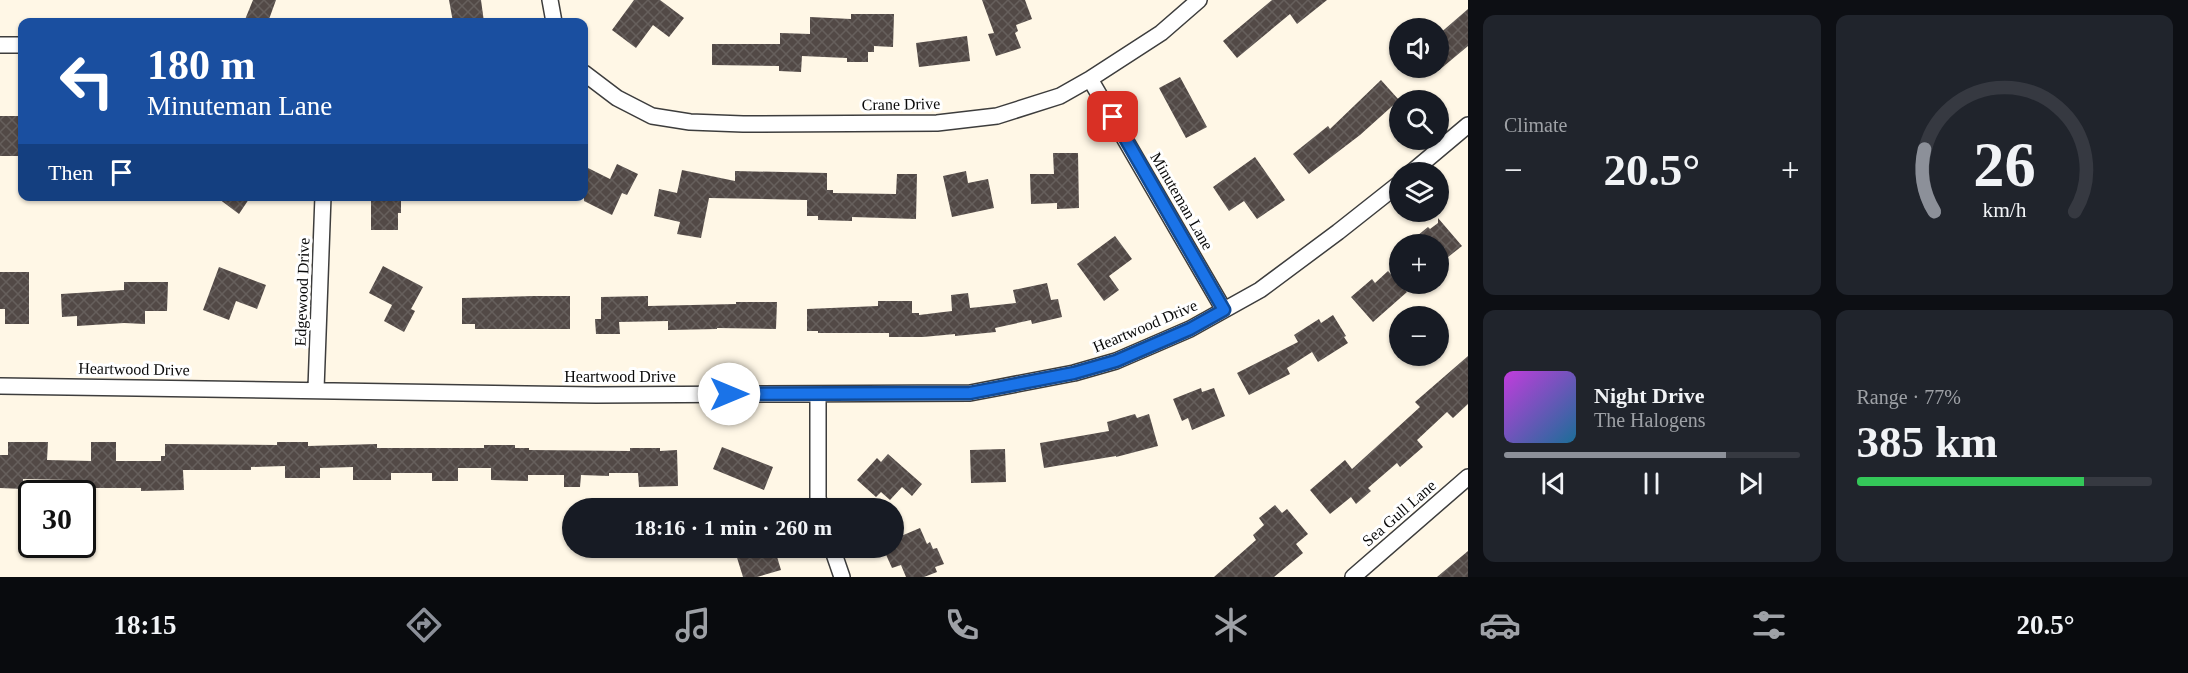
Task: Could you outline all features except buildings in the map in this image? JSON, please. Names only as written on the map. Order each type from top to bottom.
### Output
[{"type":"street","points":[[550,0],[553,18]]},
{"type":"street","name":"Crane Drive","points":[[588,76],[617,98],[652,116],[690,122],[937,123],[997,116],[1060,96],[1090,79],[1161,33],[1199,0]]},
{"type":"street","points":[[0,45],[18,45]]},
{"type":"street","name":"Minuteman Lane","points":[[1090,79],[1224,310]]},
{"type":"street","points":[[1424,162],[1468,125]]},
{"type":"street","name":"Heartwood Drive","points":[[0,386],[596,394],[970,393],[1074,373],[1116,361],[1190,329],[1260,290],[1389,192]]},
{"type":"street","name":"Edgewood Drive","points":[[316,389],[323,201]]},
{"type":"street","points":[[818,394],[818,498]]},
{"type":"street","name":"Sea Gull Lane","points":[[1353,577],[1468,477]]},
{"type":"street","points":[[835,558],[842,577]]},
{"type":"route","points":[[729,394],[970,393],[1074,373],[1116,361],[1190,329],[1224,310],[1113,117]]}]
